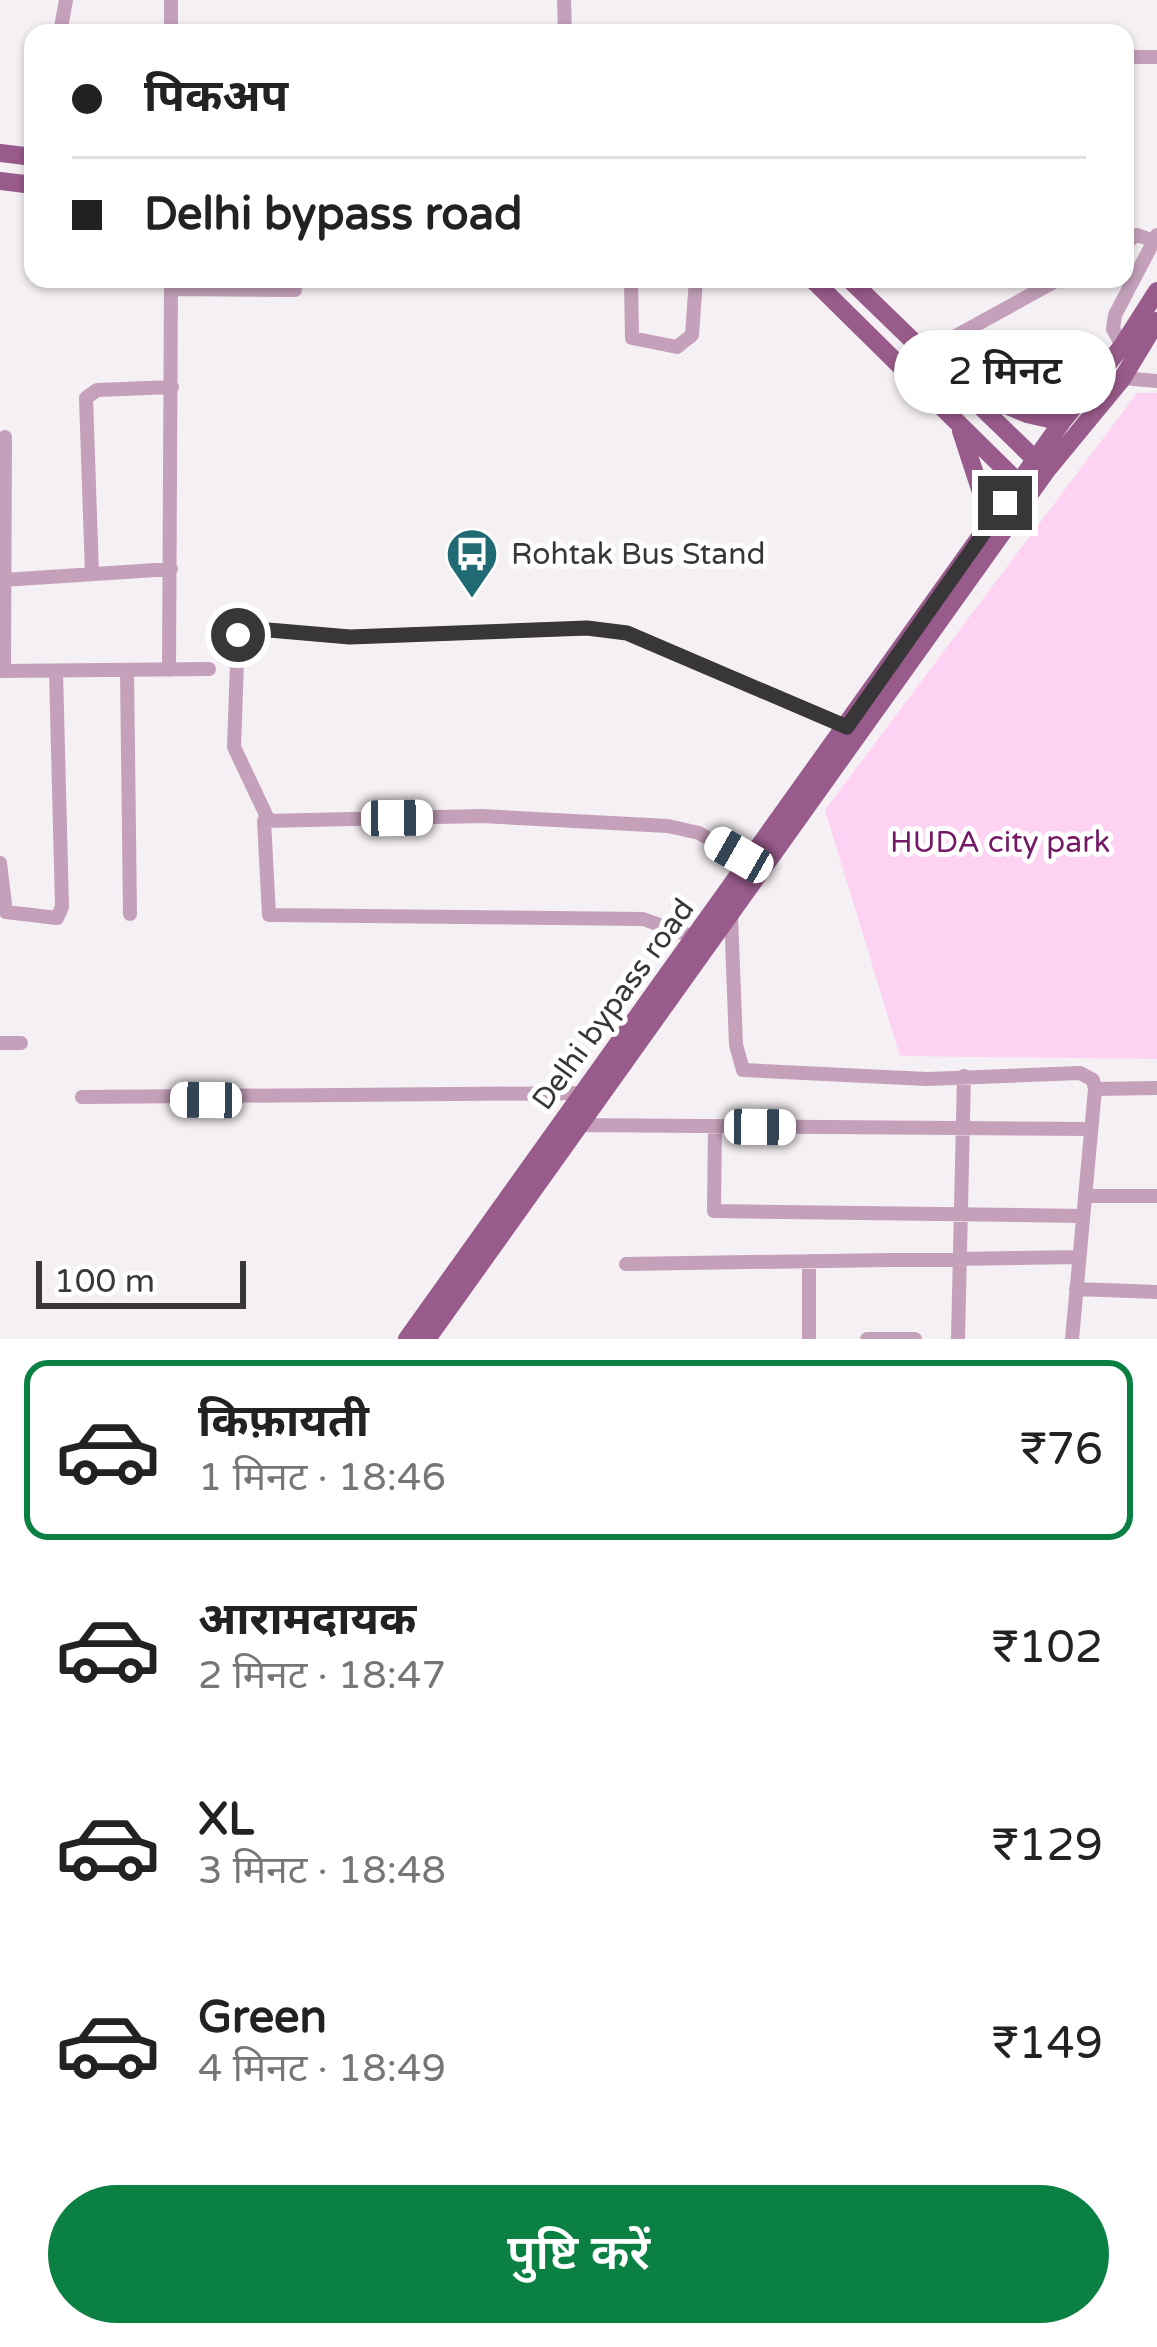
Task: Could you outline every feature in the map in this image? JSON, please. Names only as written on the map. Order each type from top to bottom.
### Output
[{"type":"main road","points":[[821,288],[1024,489]]},
{"type":"main road","points":[[858,288],[1041,465]]},
{"type":"main road","name":"Delhi bypass road","points":[[1041,465],[1062,422],[1123,346],[1157,290]]},
{"type":"main road","name":"Delhi bypass road","points":[[407,1339],[595,1094],[1041,465],[1122,379],[1157,321]]},
{"type":"main road","points":[[957,384],[1028,414],[1062,422]]},
{"type":"main road","points":[[958,423],[991,523]]},
{"type":"main road","name":"Delhi bypass road","points":[[854,730],[991,523],[1024,489]]},
{"type":"main road","name":"Delhi bypass road","points":[[703,941],[731,914],[756,867]]},
{"type":"main road","name":"Delhi bypass road","points":[[427,1339],[572,1125]]},
{"type":"street","points":[[1134,281],[1156,239]]},
{"type":"street","points":[[169,670],[171,288]]},
{"type":"street","points":[[254,288],[295,290]]},
{"type":"street","points":[[631,288],[634,341],[677,347],[692,335],[695,288]]},
{"type":"street","points":[[925,353],[1043,288]]},
{"type":"street","points":[[1123,346],[1112,323],[1130,288]]},
{"type":"street","points":[[1100,376],[1157,381]]},
{"type":"street","points":[[92,574],[86,398],[97,390],[172,387]]},
{"type":"street","points":[[5,437],[2,671],[209,669]]},
{"type":"street","points":[[2,580],[171,569]]},
{"type":"street","points":[[268,819],[234,747],[238,635],[246,628],[350,637],[587,628],[627,633],[854,730]]},
{"type":"street","points":[[127,670],[130,914]]},
{"type":"street","points":[[0,863],[6,912],[51,919],[60,914],[56,671]]},
{"type":"street","points":[[268,819],[482,816],[668,826],[699,833],[756,867]]},
{"type":"street","points":[[268,819],[262,830],[269,915],[643,919],[703,941]]},
{"type":"street","points":[[731,914],[736,1046],[743,1070],[964,1076],[1080,1073],[1093,1080],[1072,1339]]},
{"type":"street","points":[[0,1043],[21,1043]]},
{"type":"street","points":[[958,1339],[964,1076]]},
{"type":"street","points":[[1095,1089],[1157,1088]]},
{"type":"street","points":[[82,1097],[595,1094]]},
{"type":"street","points":[[572,1125],[1091,1129]]},
{"type":"street","points":[[715,1126],[714,1211],[1083,1216]]},
{"type":"street","points":[[1085,1196],[1157,1196]]},
{"type":"street","points":[[626,1264],[1079,1257]]},
{"type":"street","points":[[809,1261],[809,1339]]},
{"type":"street","points":[[1076,1289],[1157,1292]]},
{"type":"street","points":[[867,1339],[915,1339]]},
{"type":"green space","name":"HUDA city park","points":[[1137,393],[1157,393],[1157,1059],[900,1056],[825,810]]},
{"type":"place","name":"Rohtak Bus Stand","points":[[472,600]]},
{"type":"route","points":[[238,635],[246,628],[350,637],[587,628],[627,633],[847,727],[1005,503]]}]
